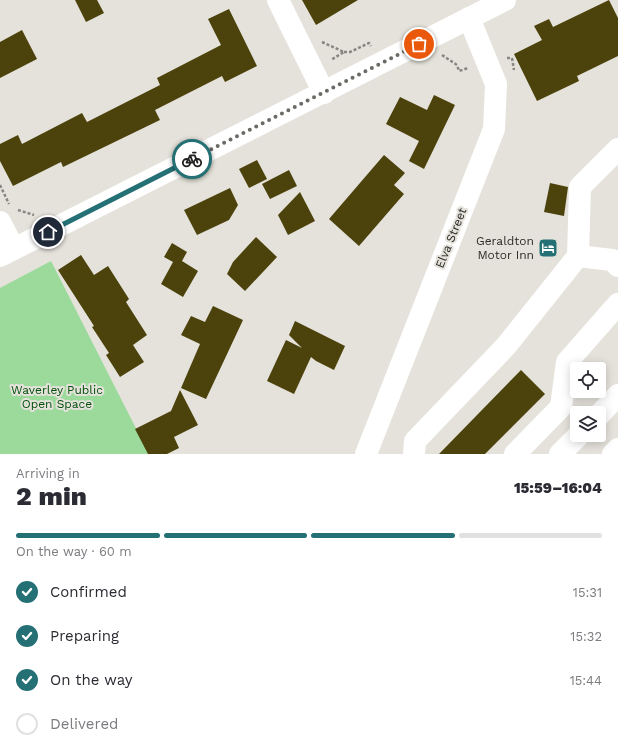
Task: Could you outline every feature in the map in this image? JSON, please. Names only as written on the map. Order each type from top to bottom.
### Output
[{"type":"main road","points":[[278,0],[324,93]]},
{"type":"main road","points":[[0,222],[7,253],[505,0]]},
{"type":"main road","name":"Elva Street","points":[[366,454],[494,129],[496,84],[469,18]]},
{"type":"main road","points":[[414,454],[415,441],[506,346],[578,256],[580,187],[618,149]]},
{"type":"main road","points":[[578,256],[612,260],[618,266]]},
{"type":"main road","points":[[515,454],[561,406],[567,362],[618,304]]},
{"type":"main road","points":[[606,408],[618,395]]},
{"type":"main road","points":[[560,454],[572,442]]},
{"type":"main road","points":[[613,454],[618,449]]},
{"type":"path","points":[[344,52],[350,52],[364,46]]},
{"type":"path","points":[[0,185],[10,205],[19,211],[41,217]]},
{"type":"green space","name":"Waverley Public Open Space","points":[[51,261],[149,454],[0,454],[0,288]]},
{"type":"building","points":[[75,0],[97,0],[104,13],[86,22]]},
{"type":"building","points":[[302,0],[358,0],[316,25]]},
{"type":"building","points":[[609,0],[618,18],[618,56],[577,76],[579,81],[537,101],[514,54],[542,40],[534,26],[549,19],[553,27]]},
{"type":"building","points":[[229,9],[257,66],[225,82],[222,76],[155,110],[160,120],[63,167],[61,162],[13,186],[0,161],[0,144],[18,135],[22,144],[82,113],[87,122],[160,85],[157,78],[221,45],[208,19]]},
{"type":"building","points":[[22,30],[37,59],[0,78],[0,42]]},
{"type":"building","points":[[434,95],[455,105],[424,169],[409,161],[419,141],[386,124],[400,97],[427,110]]},
{"type":"building","points":[[384,155],[405,173],[394,185],[404,194],[359,246],[329,219]]},
{"type":"building","points":[[257,160],[267,179],[249,188],[239,169]]},
{"type":"building","points":[[289,170],[297,186],[270,199],[262,184]]},
{"type":"building","points":[[550,183],[568,187],[564,216],[544,212]]},
{"type":"building","points":[[230,188],[238,205],[229,220],[197,235],[184,210]]},
{"type":"building","points":[[300,192],[315,221],[288,235],[278,215]]},
{"type":"building","points":[[256,237],[277,257],[245,291],[227,274],[233,262]]},
{"type":"building","points":[[172,243],[187,252],[182,261],[198,271],[183,297],[161,284],[173,262],[164,257]]},
{"type":"building","points":[[81,255],[94,275],[108,266],[129,299],[126,302],[147,335],[133,345],[144,362],[120,377],[106,355],[109,353],[92,327],[94,326],[58,270]]},
{"type":"building","points":[[213,306],[243,320],[206,399],[181,388],[200,344],[181,335],[191,316],[205,322]]},
{"type":"building","points":[[295,321],[345,346],[334,370],[311,357],[294,394],[267,381],[286,340],[302,348],[289,335]]},
{"type":"building","points":[[521,370],[545,394],[485,454],[439,454]]},
{"type":"building","points":[[180,390],[198,425],[174,437],[179,448],[167,454],[148,454],[135,429],[171,411]]},
{"type":"way so far","points":[[192,159],[419,44]]},
{"type":"place","name":"Geraldton Motor Inn","points":[[548,248]]},
{"type":"route","points":[[48,232],[192,159]]}]
